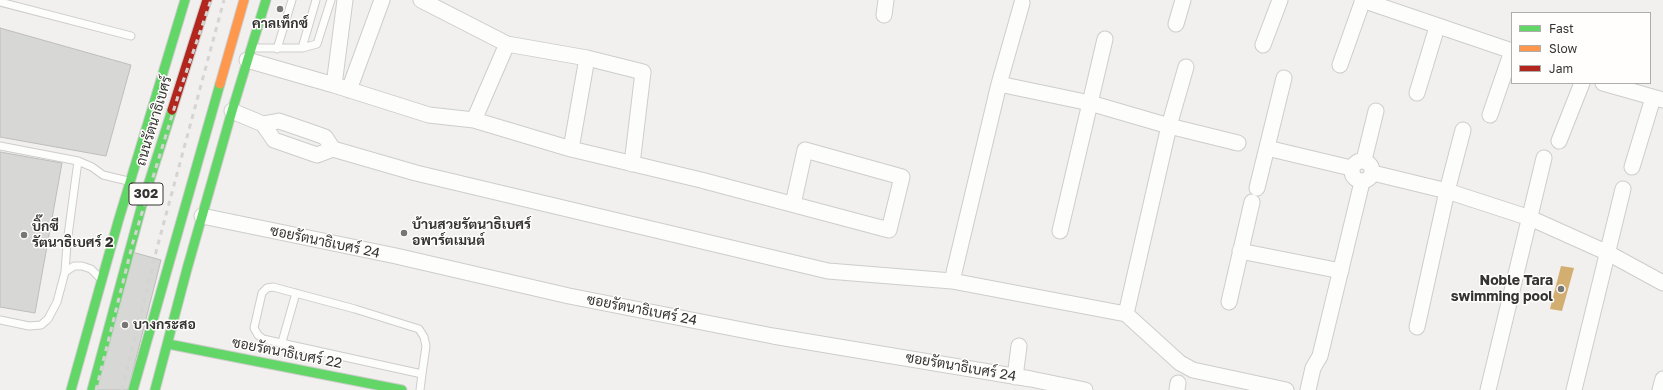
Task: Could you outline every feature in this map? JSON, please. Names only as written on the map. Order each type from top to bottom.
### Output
[{"type":"main road","name":"ถนนรัตนาธิเบศร์","points":[[71,390],[130,181],[185,0]]},
{"type":"main road","name":"ถนนรัตนาธิเบศร์","points":[[92,390],[143,201],[207,0]]},
{"type":"main road","points":[[133,390],[244,0]]},
{"type":"main road","points":[[155,390],[232,110],[266,0]]},
{"type":"main road","name":"ซอยรัตนาธิเบศร์ 22","points":[[168,344],[402,390]]},
{"type":"street","points":[[334,85],[345,0]]},
{"type":"street","points":[[349,90],[382,0]]},
{"type":"street","points":[[421,0],[507,44],[587,58],[643,72],[632,164]]},
{"type":"street","points":[[884,15],[886,0]]},
{"type":"street","points":[[1176,24],[1183,0]]},
{"type":"street","points":[[1263,45],[1280,0]]},
{"type":"street","points":[[1340,65],[1362,0],[1511,51]]},
{"type":"street","points":[[952,281],[999,84],[1022,3]]},
{"type":"street","points":[[1417,93],[1437,26]]},
{"type":"street","points":[[1060,231],[1104,39]]},
{"type":"street","points":[[474,120],[507,44]]},
{"type":"street","points":[[249,54],[334,85],[429,115],[474,120],[571,149],[793,204],[889,230],[902,177],[805,150],[793,204]]},
{"type":"street","points":[[1490,115],[1511,54]]},
{"type":"street","points":[[571,149],[587,58]]},
{"type":"street","points":[[1126,314],[1169,126],[1186,66]]},
{"type":"street","points":[[1229,302],[1240,251],[1284,78]]},
{"type":"street","points":[[999,84],[1090,103],[1169,126],[1238,143]]},
{"type":"street","points":[[1559,141],[1582,84]]},
{"type":"street","points":[[1606,84],[1658,99],[1632,167]]},
{"type":"street","points":[[232,110],[263,124],[278,121],[311,132],[325,138],[333,149],[424,175],[828,270],[952,281],[1126,314],[1180,363],[1193,370],[1286,390]]},
{"type":"street","points":[[1364,160],[1376,111]]},
{"type":"street","points":[[1417,327],[1447,191],[1463,130]]},
{"type":"street","points":[[1267,148],[1351,168]]},
{"type":"street","points":[[1488,390],[1544,158]]},
{"type":"street","points":[[1308,390],[1313,368],[1320,356],[1341,271],[1367,177],[1371,165],[1364,160],[1356,161],[1351,168],[1353,178],[1367,177],[1447,191],[1530,218],[1608,253],[1663,283]]},
{"type":"street","points":[[1574,390],[1623,189]]},
{"type":"street","name":"ซอยรัตนาธิเบศร์ 24","points":[[202,216],[396,256],[601,302],[773,336],[1015,376],[1085,390]]},
{"type":"street","points":[[1240,251],[1341,271]]},
{"type":"street","points":[[1015,376],[1019,346]]},
{"type":"street","points":[[1318,390],[1322,370],[1320,356]]},
{"type":"street","points":[[1660,390],[1663,379]]},
{"type":"lane","points":[[277,49],[292,0]]},
{"type":"lane","points":[[302,48],[316,0]]},
{"type":"lane","points":[[249,54],[277,49],[314,46],[319,41],[331,0]]},
{"type":"lane","points":[[0,2],[131,36]]},
{"type":"lane","points":[[0,146],[78,161],[113,178],[130,181]]},
{"type":"lane","points":[[0,320],[29,326],[41,324],[48,319],[57,302],[65,272],[67,243],[78,161]]},
{"type":"lane","points":[[65,272],[74,266],[82,266],[92,269],[102,280]]},
{"type":"lane","points":[[420,390],[426,346],[424,337],[419,329],[354,309],[273,287],[267,288],[262,293],[254,328],[258,335],[263,339],[422,374]]},
{"type":"lane","points":[[282,342],[296,293]]},
{"type":"shaded area","name":"Noble Tara swimming pool","points":[[1561,266],[1574,268],[1562,311],[1550,309]]},
{"type":"building","points":[[0,28],[131,65],[106,156],[0,137]]},
{"type":"building","name":"บิ๊กซี รัตนาธิเบศร์ 2","points":[[0,152],[62,163],[35,313],[0,307]]},
{"type":"building","name":"บางกระสอ","points":[[125,250],[161,260],[128,390],[90,390]]},
{"type":"railway","points":[[96,390],[133,242],[178,96],[211,0]]},
{"type":"railway","points":[[122,390],[157,248],[224,0]]},
{"type":"traffic: fast","points":[[71,390],[118,222],[185,0]]},
{"type":"traffic: fast","points":[[155,390],[187,269],[232,111],[266,0]]},
{"type":"traffic: fast","points":[[133,390],[220,84]]},
{"type":"traffic: fast","points":[[92,390],[143,201],[172,110]]},
{"type":"traffic: fast","points":[[168,344],[402,390]]},
{"type":"traffic: slow","points":[[220,84],[244,0]]},
{"type":"traffic: jam","points":[[172,110],[207,0]]},
{"type":"place","name":"คาลเท็กซ์","points":[[280,9]]},
{"type":"place","name":"บ้านสวยรัตนาธิเบศร์ อพาร์ตเมนต์","points":[[404,233]]},
{"type":"place","name":"บิ๊กซี รัตนาธิเบศร์ 2","points":[[24,235]]},
{"type":"place","name":"Noble Tara swimming pool","points":[[1561,289]]},
{"type":"place","name":"บางกระสอ","points":[[125,325]]}]
